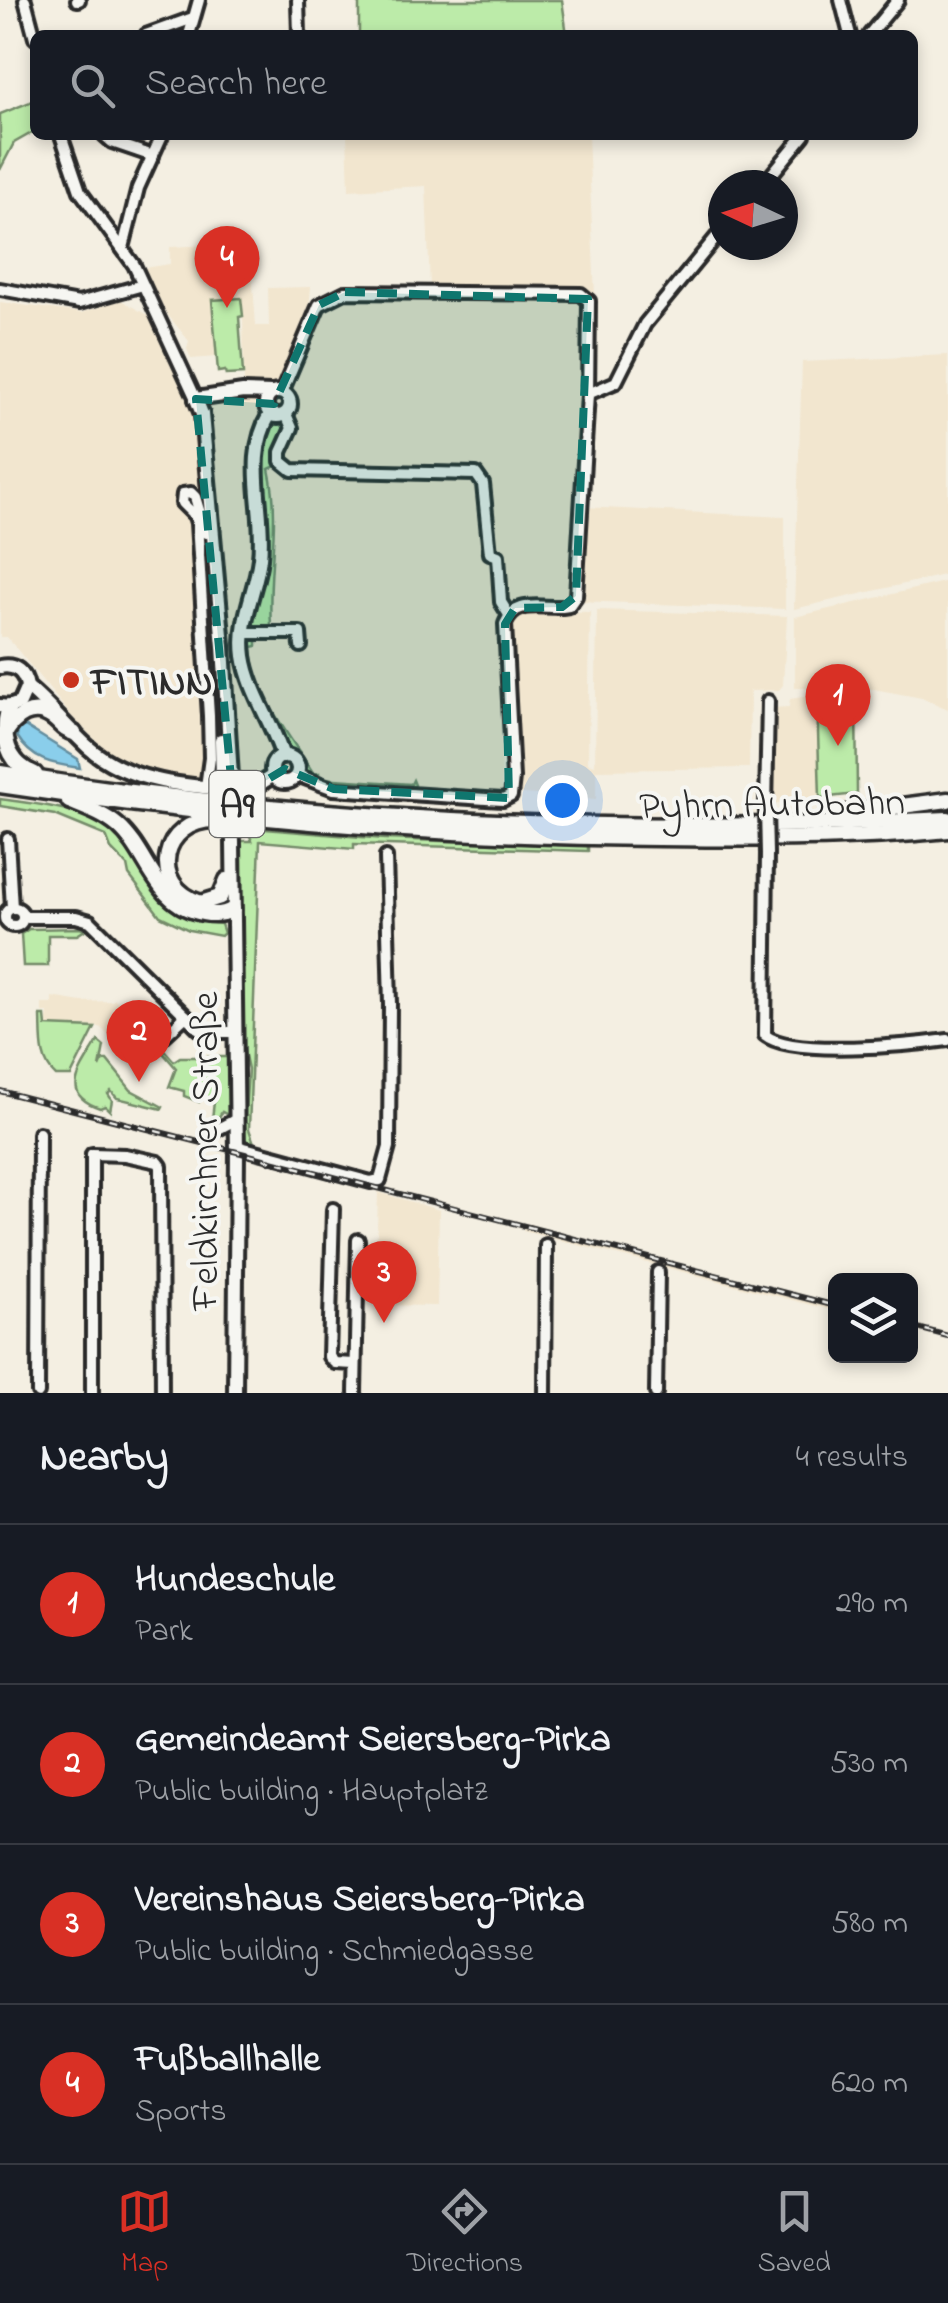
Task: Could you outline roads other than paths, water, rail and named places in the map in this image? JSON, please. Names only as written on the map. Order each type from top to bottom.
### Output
[{"type":"highway","points":[[10,705],[3,736],[8,757],[118,826],[174,902],[190,910],[221,909]]},
{"type":"highway","points":[[3,736],[15,718],[37,712],[74,733]]},
{"type":"highway","name":"Pyhrn Autobahn","points":[[0,774],[55,788],[246,817],[414,831],[584,838],[794,838],[943,831]]},
{"type":"highway","name":"Pyhrn Autobahn","points":[[0,785],[414,819],[603,826],[948,818]]},
{"type":"highway","points":[[773,825],[948,800]]},
{"type":"highway","points":[[221,909],[188,898],[172,882],[166,858],[172,842],[195,823],[246,817]]},
{"type":"highway","points":[[227,880],[220,897],[221,909],[234,926]]},
{"type":"main road","points":[[196,398],[254,392],[272,401],[290,401],[286,414],[278,417],[272,401]]},
{"type":"main road","points":[[196,398],[227,777]]},
{"type":"main road","points":[[196,398],[202,414],[222,629],[227,880]]},
{"type":"main road","points":[[272,401],[256,448],[261,546],[243,633],[248,674],[282,757]]},
{"type":"main road","points":[[0,667],[20,670],[27,686],[44,698],[74,733],[100,756],[127,771],[206,787],[250,789],[274,775]]},
{"type":"main road","points":[[10,705],[27,686]]},
{"type":"main road","points":[[10,705],[37,702],[54,711]]},
{"type":"main road","points":[[274,775],[287,782],[297,775],[294,760],[282,757]]},
{"type":"main road","points":[[274,775],[273,766],[282,757]]},
{"type":"main road","points":[[221,909],[229,843]]},
{"type":"main road","name":"Feldkirchner Straße","points":[[234,926],[235,1393]]},
{"type":"street","points":[[25,0],[33,30]]},
{"type":"street","points":[[190,30],[199,0]]},
{"type":"street","points":[[298,0],[299,30]]},
{"type":"street","points":[[841,0],[849,30]]},
{"type":"street","points":[[873,30],[898,0]]},
{"type":"street","points":[[160,30],[193,18]]},
{"type":"street","points":[[63,140],[80,191],[123,248],[196,398]]},
{"type":"street","points":[[110,140],[153,156]]},
{"type":"street","points":[[123,248],[133,204],[160,140]]},
{"type":"street","points":[[775,170],[800,140]]},
{"type":"street","points":[[588,394],[616,382],[644,324],[708,248]]},
{"type":"street","points":[[0,289],[78,303],[143,284]]},
{"type":"street","points":[[127,290],[149,297]]},
{"type":"street","points":[[272,401],[318,305],[344,292],[583,294],[590,307],[588,394],[576,596],[569,606],[524,606],[509,614]]},
{"type":"street","points":[[286,414],[292,428],[281,452],[286,468],[476,474],[483,484],[490,553],[498,556],[502,602],[509,614],[504,640],[513,778],[509,798],[486,800],[334,790],[297,775]]},
{"type":"street","points":[[206,533],[195,497],[183,494],[182,504],[197,523],[209,716],[210,766],[206,787]]},
{"type":"street","points":[[243,633],[300,633],[301,646]]},
{"type":"street","points":[[768,702],[765,1036],[773,1042],[801,1047],[948,1040]]},
{"type":"street","points":[[8,840],[12,908],[5,916],[14,932],[24,918]]},
{"type":"street","points":[[237,1146],[372,1182],[380,1180],[388,1147],[386,857]]},
{"type":"street","points":[[12,908],[20,910],[24,918]]},
{"type":"street","points":[[24,918],[76,917],[90,921],[207,1032],[236,1032]]},
{"type":"street","points":[[151,1034],[161,1038],[186,1016]]},
{"type":"street","points":[[218,1128],[237,1119]]},
{"type":"street","points":[[38,1133],[38,1393]]},
{"type":"street","points":[[92,1393],[92,1154],[140,1158],[161,1166],[162,1393]]},
{"type":"street","points":[[333,1209],[329,1357],[335,1363],[355,1364]]},
{"type":"street","points":[[354,1393],[358,1240]]},
{"type":"street","points":[[544,1393],[546,1245]]},
{"type":"street","points":[[656,1393],[658,1272]]},
{"type":"water","points":[[25,726],[78,759],[80,768],[52,763],[29,751],[17,736],[18,728]]},
{"type":"railway","points":[[0,1091],[828,1304]]},
{"type":"railway","points":[[918,1328],[948,1336]]},
{"type":"place","name":"Fußballhalle","points":[[227,308]]},
{"type":"place","name":"FITINN","points":[[71,680]]},
{"type":"place","name":"Hundeschule","points":[[838,746]]},
{"type":"place","name":"Gemeindeamt Seiersberg-Pirka","points":[[139,1082]]},
{"type":"place","name":"Vereinshaus Seiersberg-Pirka","points":[[384,1323]]}]
